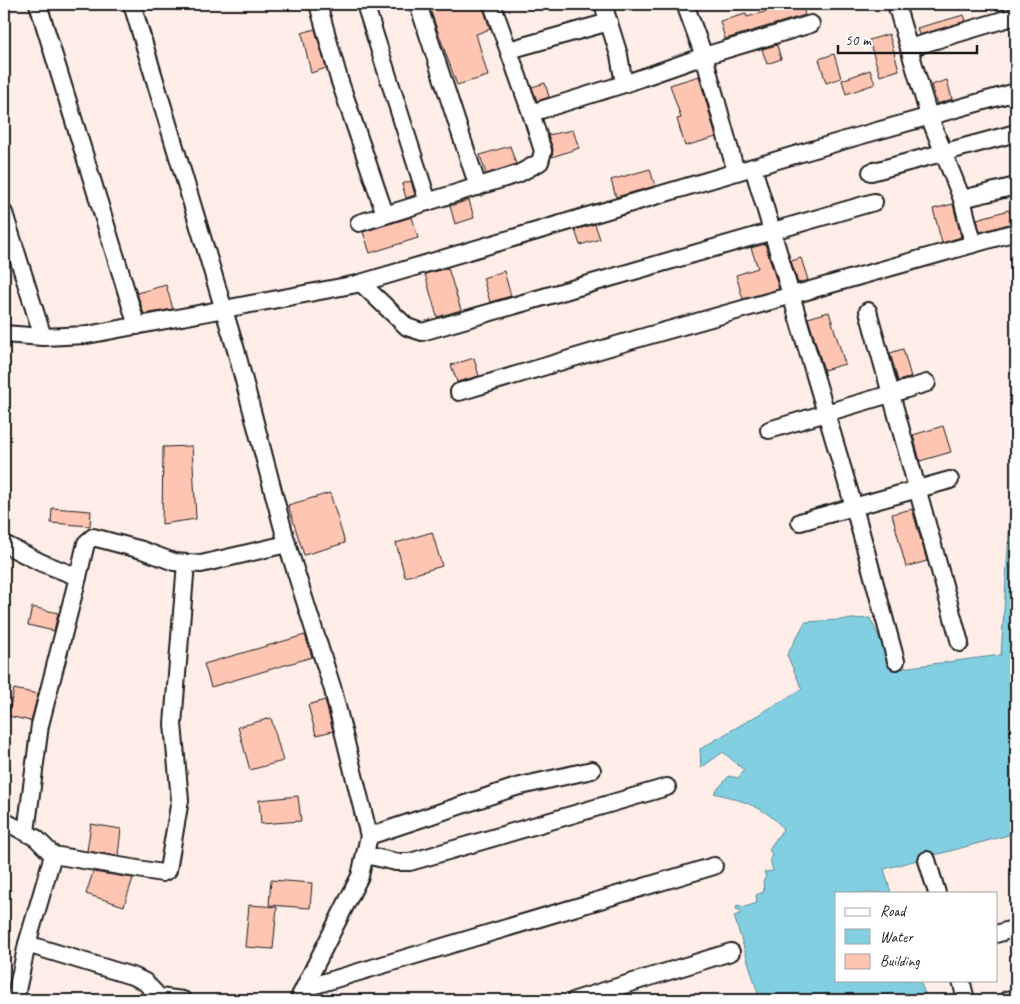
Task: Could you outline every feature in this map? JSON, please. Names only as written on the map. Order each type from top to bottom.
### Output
[{"type":"street","points":[[38,4],[137,326]]},
{"type":"street","points":[[132,4],[225,311],[288,544],[334,690],[369,836],[360,876],[301,994]]},
{"type":"street","points":[[318,4],[340,79],[385,214]]},
{"type":"street","points":[[364,4],[428,202]]},
{"type":"street","points":[[418,4],[478,188]]},
{"type":"street","points":[[359,223],[478,188],[518,174],[540,162],[542,151],[492,4]]},
{"type":"street","points":[[603,4],[619,55],[624,84]]},
{"type":"street","points":[[685,4],[704,56],[736,172]]},
{"type":"street","points":[[896,4],[929,116],[942,154],[962,200],[973,243]]},
{"type":"street","points":[[909,48],[1016,16]]},
{"type":"street","points":[[509,50],[609,22]]},
{"type":"street","points":[[530,113],[624,84],[704,56],[811,24]]},
{"type":"street","points":[[4,334],[43,337],[87,335],[225,311],[361,283],[753,167],[1016,92]]},
{"type":"street","points":[[871,172],[1016,133]]},
{"type":"street","points":[[753,167],[854,507],[896,661]]},
{"type":"street","points":[[962,200],[1016,186]]},
{"type":"street","points":[[361,283],[407,327],[422,332],[874,202]]},
{"type":"street","points":[[4,213],[43,337]]},
{"type":"street","points":[[460,392],[790,295],[1016,232]]},
{"type":"street","points":[[868,311],[960,643]]},
{"type":"street","points":[[769,430],[927,383]]},
{"type":"street","points":[[800,522],[950,480]]},
{"type":"street","points":[[26,832],[40,725],[86,543],[93,537],[142,550],[174,562],[201,564],[288,544]]},
{"type":"street","points":[[4,544],[40,562],[78,577]]},
{"type":"street","points":[[4,821],[26,832],[53,855],[162,873],[168,870],[180,800],[173,724],[186,563]]},
{"type":"street","points":[[369,836],[516,788],[592,770]]},
{"type":"street","points":[[366,855],[396,862],[410,862],[667,787]]},
{"type":"street","points":[[15,1000],[27,944],[53,855]]},
{"type":"street","points":[[927,860],[937,892]]},
{"type":"street","points":[[301,994],[714,866]]},
{"type":"street","points":[[998,933],[1016,928]]},
{"type":"street","points":[[27,944],[135,976],[145,982],[159,997],[183,1000]]},
{"type":"street","points":[[575,1000],[624,994],[731,952]]},
{"type":"street","points":[[962,982],[966,1000]]},
{"type":"street","points":[[1007,1000],[1016,998]]},
{"type":"water","points":[[1016,501],[1016,833],[884,869],[891,892],[835,892],[835,982],[921,982],[927,1000],[760,1000],[734,916],[740,914],[740,910],[736,909],[737,905],[745,907],[757,903],[756,895],[764,892],[763,881],[766,877],[764,872],[773,871],[770,859],[772,855],[769,849],[783,829],[777,821],[752,805],[714,793],[729,776],[738,778],[744,770],[723,752],[701,768],[700,749],[802,689],[787,655],[805,622],[870,618],[894,669],[1001,655],[1011,503]]},
{"type":"building","points":[[428,4],[482,4],[490,29],[476,34],[488,76],[457,85]]},
{"type":"building","points":[[792,4],[802,4],[805,15],[725,39],[720,21],[746,14],[747,17]]},
{"type":"building","points":[[964,15],[966,21],[919,35],[917,28]]},
{"type":"building","points":[[315,29],[326,68],[311,73],[302,33]]},
{"type":"building","points":[[889,34],[899,70],[880,76],[869,40]]},
{"type":"building","points":[[777,45],[781,59],[767,64],[762,49]]},
{"type":"building","points":[[834,54],[841,78],[826,83],[819,59]]},
{"type":"building","points":[[870,70],[875,84],[846,94],[842,80]]},
{"type":"building","points":[[699,76],[716,137],[685,146],[677,119],[681,118],[670,85]]},
{"type":"building","points":[[947,80],[952,99],[937,104],[931,85]]},
{"type":"building","points":[[545,83],[549,97],[537,101],[532,87]]},
{"type":"building","points":[[573,130],[579,148],[552,157],[553,149],[548,135]]},
{"type":"building","points":[[510,146],[516,164],[486,174],[480,155]]},
{"type":"building","points":[[650,169],[655,186],[616,197],[611,180]]},
{"type":"building","points":[[411,181],[415,195],[406,198],[402,184]]},
{"type":"building","points":[[469,200],[474,218],[455,224],[450,206]]},
{"type":"building","points":[[953,204],[961,237],[942,243],[933,209]]},
{"type":"building","points":[[1009,210],[1013,223],[980,232],[977,219]]},
{"type":"building","points":[[412,217],[418,238],[370,253],[363,232]]},
{"type":"building","points":[[595,224],[600,239],[580,245],[575,230]]},
{"type":"building","points":[[765,244],[779,289],[743,299],[736,275],[758,268],[751,248]]},
{"type":"building","points":[[801,258],[808,280],[798,283],[791,261]]},
{"type":"building","points":[[448,268],[461,310],[437,317],[425,274]]},
{"type":"building","points":[[504,271],[511,296],[490,302],[483,278]]},
{"type":"building","points":[[166,285],[173,309],[144,314],[137,293]]},
{"type":"building","points":[[829,312],[845,364],[824,370],[808,318]]},
{"type":"building","points":[[903,349],[911,377],[898,381],[890,353]]},
{"type":"building","points":[[474,358],[479,376],[457,382],[451,365]]},
{"type":"building","points":[[943,426],[951,452],[920,461],[913,435]]},
{"type":"building","points":[[192,446],[196,519],[162,524],[163,447]]},
{"type":"building","points":[[330,493],[345,543],[304,555],[288,505]]},
{"type":"building","points":[[52,508],[91,511],[90,526],[51,523]]},
{"type":"building","points":[[912,509],[927,561],[906,567],[892,514]]},
{"type":"building","points":[[432,532],[442,566],[405,577],[396,543]]},
{"type":"building","points":[[32,607],[58,613],[54,631],[28,625]]},
{"type":"building","points":[[305,635],[312,657],[211,687],[204,664]]},
{"type":"building","points":[[14,689],[38,694],[31,721],[8,716]]},
{"type":"building","points":[[325,700],[333,731],[316,735],[308,705]]},
{"type":"building","points":[[271,718],[283,761],[250,770],[238,727]]},
{"type":"building","points":[[298,796],[301,821],[261,824],[259,800]]},
{"type":"building","points":[[91,824],[121,829],[118,856],[87,851]]},
{"type":"building","points":[[93,872],[133,878],[124,906],[86,894]]},
{"type":"building","points":[[271,880],[312,883],[310,908],[269,905]]},
{"type":"building","points":[[249,905],[277,907],[273,949],[245,947]]}]
